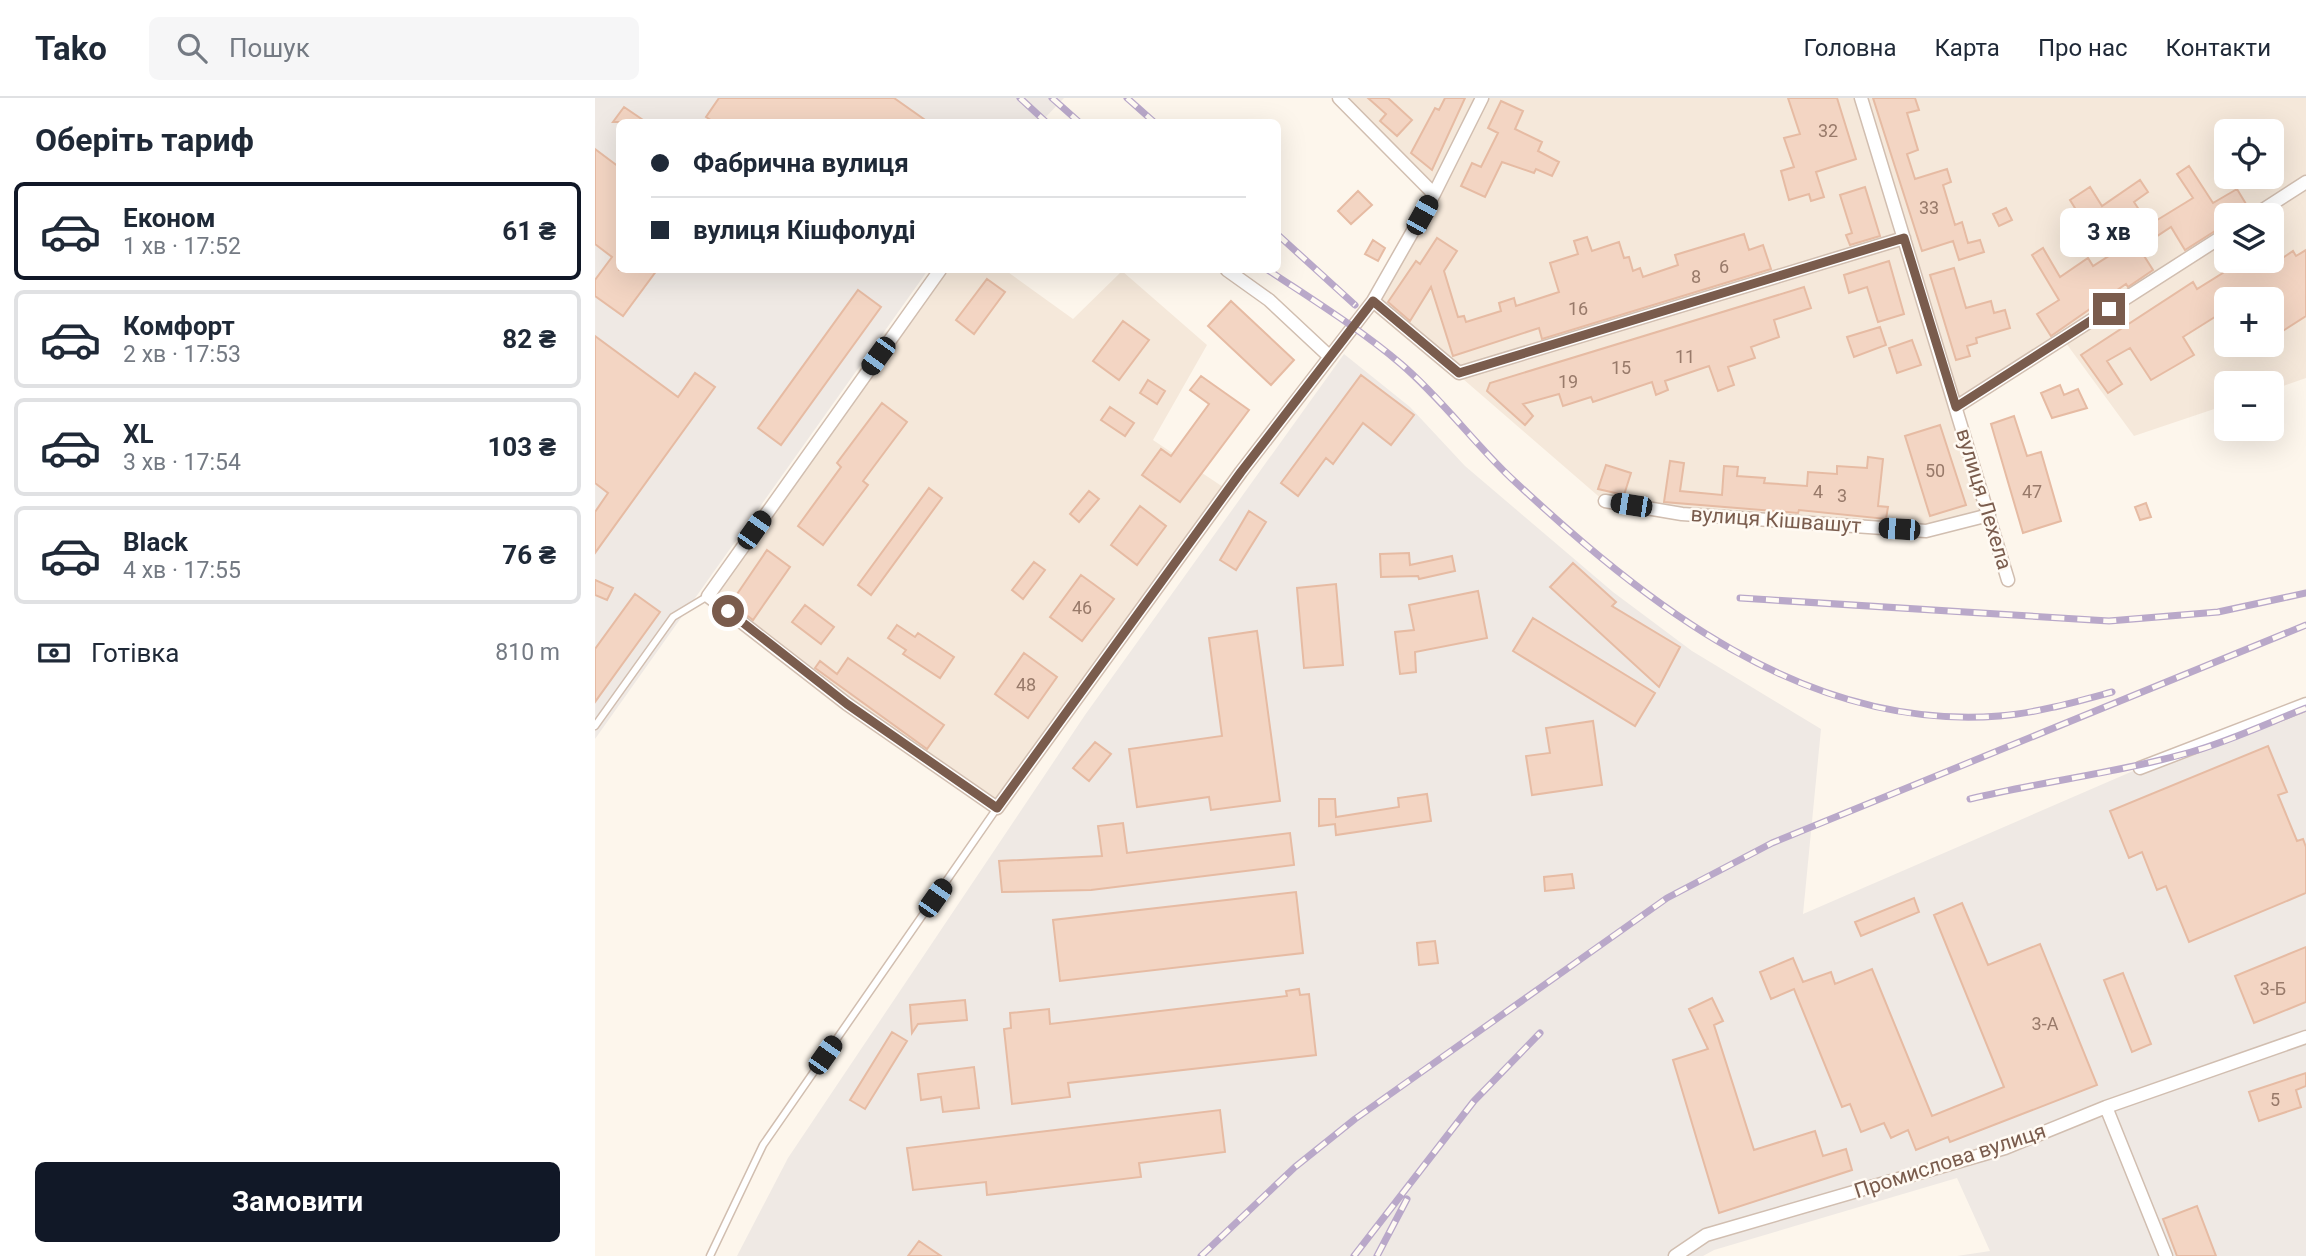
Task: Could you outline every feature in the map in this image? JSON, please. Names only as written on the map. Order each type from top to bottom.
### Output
[{"type":"street","points":[[1339,98],[1434,194]]},
{"type":"street","points":[[938,273],[708,596],[847,704],[997,808],[1241,472],[1373,301],[1434,194],[1482,98]]},
{"type":"street","name":"вулиця Лехела","points":[[1861,98],[2008,580]]},
{"type":"street","points":[[2274,203],[2306,182]]},
{"type":"street","points":[[1373,301],[1459,373],[1904,238]]},
{"type":"street","points":[[1956,407],[2214,242]]},
{"type":"street","points":[[1231,273],[1269,300],[1330,357]]},
{"type":"street","name":"вулиця Кішвашут","points":[[1605,501],[1682,514],[1926,531],[1989,515]]},
{"type":"street","points":[[2140,768],[2306,704]]},
{"type":"street","name":"Промислова вулиця","points":[[1675,1256],[1706,1236],[2005,1148],[2106,1107],[2306,1037]]},
{"type":"street","points":[[2106,1107],[2166,1256]]},
{"type":"lane","points":[[595,726],[673,617],[708,596]]},
{"type":"lane","points":[[710,1256],[763,1145],[997,808]]},
{"type":"shaded area","points":[[595,98],[1064,98],[1044,119],[616,119],[616,273],[926,273],[595,739]]},
{"type":"shaded area","points":[[1339,98],[2306,98],[2306,378],[2284,386],[2284,371],[2214,371],[2214,409],[2134,436],[2063,339],[1956,407],[1990,517],[1926,534],[1604,501],[1373,301],[1434,194]]},
{"type":"shaded area","points":[[938,273],[1009,273],[1073,319],[1120,273],[1124,273],[1207,345],[1153,440],[1223,487],[996,799],[847,704],[708,596]]},
{"type":"shaded area","points":[[1344,354],[1410,407],[1465,466],[1613,592],[1692,651],[1821,729],[1803,914],[2140,768],[2306,704],[2306,1256],[1957,1256],[1990,1251],[1957,1178],[1714,1250],[1703,1256],[737,1256],[788,1158],[1085,715]]},
{"type":"building","points":[[719,98],[894,98],[924,119],[709,119],[706,117]]},
{"type":"building","points":[[1368,98],[1388,98],[1412,120],[1397,136],[1380,121],[1386,114]]},
{"type":"building","points":[[1445,98],[1465,98],[1432,170],[1411,153],[1435,108],[1439,110]]},
{"type":"building","points":[[1788,98],[1837,98],[1856,159],[1816,172],[1824,197],[1811,201],[1809,194],[1789,200],[1781,171],[1794,167],[1784,138],[1800,134]]},
{"type":"building","points":[[1873,98],[1915,98],[1919,110],[1907,113],[1918,150],[1907,154],[1915,179],[1947,169],[1951,182],[1943,185],[1955,225],[1962,222],[1968,243],[1980,240],[1984,252],[1959,260],[1953,241],[1922,251]]},
{"type":"building","points":[[1501,101],[1523,111],[1515,129],[1542,142],[1538,151],[1559,162],[1552,176],[1536,169],[1534,173],[1502,162],[1485,197],[1461,186],[1472,163],[1481,167],[1498,133],[1488,128]]},
{"type":"building","points":[[624,107],[642,119],[616,119],[616,122],[613,122]]},
{"type":"building","points":[[595,149],[616,165],[616,273],[655,273],[623,316],[595,296],[595,280],[612,257],[595,244]]},
{"type":"building","points":[[2189,166],[2213,203],[2237,189],[2245,203],[2214,203],[2214,232],[2185,250],[2171,227],[2142,246],[2118,210],[2088,229],[2070,200],[2090,187],[2102,206],[2140,180],[2148,192],[2134,202],[2149,225],[2193,198],[2177,174]]},
{"type":"building","points":[[1865,187],[1880,236],[1850,245],[1846,235],[1852,233],[1840,195]]},
{"type":"building","points":[[1358,191],[1372,205],[1351,224],[1338,211]]},
{"type":"building","points":[[2006,208],[2012,220],[1999,226],[1993,214]]},
{"type":"building","points":[[1744,234],[1749,250],[1763,245],[1771,269],[1542,339],[1539,328],[1453,356],[1431,287],[1410,321],[1388,302],[1416,261],[1420,264],[1437,238],[1457,251],[1444,271],[1458,317],[1464,316],[1466,322],[1501,311],[1499,303],[1514,298],[1516,306],[1559,292],[1550,263],[1578,254],[1574,241],[1587,237],[1592,251],[1619,242],[1624,258],[1629,257],[1633,271],[1640,268],[1643,277],[1678,265],[1675,255]]},
{"type":"building","points":[[1373,240],[1385,248],[1378,261],[1365,254]]},
{"type":"building","points":[[2134,240],[2153,270],[2128,287],[2126,284],[2051,336],[2037,314],[2059,300],[2032,255],[2043,248],[2060,277],[2088,258],[2093,266]]},
{"type":"building","points":[[2306,250],[2306,316],[2284,330],[2284,287],[2214,287],[2214,318],[2183,337],[2194,355],[2151,380],[2130,348],[2107,361],[2122,384],[2108,393],[2081,355],[2193,282],[2197,289],[2223,273],[2284,273],[2284,257],[2293,251],[2296,256]]},
{"type":"building","points":[[1889,261],[1904,314],[1878,322],[1867,287],[1849,293],[1844,275]]},
{"type":"building","points":[[1954,268],[1966,308],[1991,301],[1994,313],[2005,310],[2010,328],[1976,338],[1977,343],[1967,346],[1970,356],[1956,360],[1930,275]]},
{"type":"building","points":[[987,279],[1005,292],[974,334],[956,320]]},
{"type":"building","points":[[1804,287],[1811,308],[1774,320],[1779,337],[1751,347],[1755,358],[1728,367],[1734,385],[1718,391],[1709,366],[1665,381],[1668,390],[1656,395],[1652,382],[1593,402],[1591,397],[1563,406],[1559,394],[1523,404],[1533,416],[1525,425],[1487,391],[1490,383]]},
{"type":"building","points":[[858,290],[881,307],[781,445],[758,428]]},
{"type":"building","points":[[1231,301],[1294,360],[1271,385],[1208,326]]},
{"type":"building","points":[[1123,321],[1149,340],[1119,380],[1093,361]]},
{"type":"building","points":[[1880,327],[1886,345],[1854,357],[1847,337]]},
{"type":"building","points":[[595,336],[678,397],[695,373],[715,387],[595,553],[595,512],[608,493],[595,483]]},
{"type":"building","points":[[1912,340],[1921,365],[1897,373],[1889,348]]},
{"type":"building","points":[[1361,375],[1414,415],[1391,445],[1363,423],[1333,464],[1326,458],[1298,496],[1281,483]]},
{"type":"building","points":[[1201,376],[1249,410],[1180,502],[1142,475],[1161,449],[1171,456],[1209,404],[1190,390]]},
{"type":"building","points":[[1148,380],[1165,391],[1157,404],[1140,393]]},
{"type":"building","points":[[2060,385],[2064,395],[2078,389],[2087,408],[2052,418],[2041,393]]},
{"type":"building","points":[[882,403],[907,422],[863,481],[868,485],[823,545],[798,526],[841,467],[837,463]]},
{"type":"building","points":[[1110,407],[1134,423],[1125,436],[1101,420]]},
{"type":"building","points":[[2014,416],[2027,456],[2041,452],[2061,521],[2023,533],[1991,424]]},
{"type":"building","points":[[1940,425],[1966,505],[1930,516],[1905,436]]},
{"type":"building","points":[[1868,457],[1883,459],[1878,506],[1888,507],[1886,519],[1799,510],[1798,513],[1664,502],[1670,461],[1684,463],[1680,491],[1722,495],[1724,466],[1738,467],[1737,476],[1765,478],[1764,483],[1807,486],[1808,472],[1837,474],[1837,466],[1867,468]]},
{"type":"building","points":[[1606,465],[1631,473],[1624,495],[1598,489]]},
{"type":"building","points":[[929,488],[942,498],[871,595],[858,585]]},
{"type":"building","points":[[1089,491],[1099,499],[1079,522],[1070,514]]},
{"type":"building","points":[[2146,503],[2151,517],[2140,520],[2135,507]]},
{"type":"building","points":[[1140,506],[1166,526],[1137,565],[1111,545]]},
{"type":"building","points":[[1249,511],[1266,522],[1236,570],[1220,560]]},
{"type":"building","points":[[767,550],[790,567],[753,620],[731,603]]},
{"type":"building","points":[[1409,553],[1410,565],[1452,556],[1455,571],[1419,579],[1418,576],[1381,577],[1380,554]]},
{"type":"building","points":[[1034,562],[1045,570],[1023,599],[1012,590]]},
{"type":"building","points":[[1573,563],[1616,602],[1612,606],[1680,647],[1659,687],[1550,587]]},
{"type":"building","points":[[1081,575],[1114,599],[1082,641],[1050,617]]},
{"type":"building","points":[[595,580],[613,588],[607,600],[595,595]]},
{"type":"building","points":[[1336,584],[1343,665],[1304,668],[1297,588]]},
{"type":"building","points":[[1478,591],[1487,638],[1415,652],[1416,672],[1400,674],[1395,632],[1414,630],[1409,605]]},
{"type":"building","points":[[635,594],[660,612],[595,702],[595,649]]},
{"type":"building","points":[[805,605],[834,627],[821,644],[792,622]]},
{"type":"building","points":[[1533,618],[1655,693],[1635,726],[1513,651]]},
{"type":"building","points":[[897,625],[915,637],[918,633],[954,657],[940,678],[903,654],[906,650],[888,638]]},
{"type":"building","points":[[1257,631],[1280,801],[1211,810],[1209,797],[1137,807],[1129,749],[1222,736],[1209,638]]},
{"type":"building","points":[[1024,653],[1057,677],[1028,718],[995,694]]},
{"type":"building","points":[[848,658],[944,725],[927,749],[815,668],[820,661],[837,674]]},
{"type":"building","points":[[1593,721],[1602,785],[1532,795],[1526,756],[1550,753],[1546,728]]},
{"type":"building","points":[[1095,742],[1111,754],[1089,781],[1073,768]]},
{"type":"building","points":[[2268,746],[2287,792],[2278,795],[2297,841],[2303,839],[2306,847],[2306,893],[2189,942],[2166,886],[2157,890],[2142,852],[2129,858],[2110,811]]},
{"type":"building","points":[[1427,794],[1431,821],[1336,835],[1335,824],[1319,826],[1319,799],[1335,799],[1336,817],[1399,807],[1398,798]]},
{"type":"building","points":[[1123,823],[1127,853],[1290,833],[1294,865],[1091,890],[1002,892],[999,861],[1102,856],[1098,826]]},
{"type":"building","points":[[1572,874],[1574,888],[1545,891],[1544,877]]},
{"type":"building","points":[[1296,892],[1303,953],[1060,981],[1053,920]]},
{"type":"building","points":[[1914,898],[1919,912],[1861,936],[1855,922]]},
{"type":"building","points":[[1962,903],[1988,965],[2040,944],[2097,1085],[1950,1142],[1948,1137],[1916,1150],[1908,1130],[1891,1138],[1884,1123],[1861,1132],[1850,1104],[1842,1107],[1794,989],[1771,999],[1760,972],[1793,958],[1803,982],[1831,972],[1835,984],[1872,969],[1932,1116],[2004,1087],[1934,915]]},
{"type":"building","points":[[1435,941],[1438,963],[1419,965],[1417,943]]},
{"type":"building","points":[[2306,947],[2306,1002],[2254,1023],[2235,976]]},
{"type":"building","points":[[2123,973],[2151,1044],[2132,1052],[2104,980]]},
{"type":"building","points":[[1299,989],[1300,995],[1309,994],[1316,1055],[1068,1083],[1070,1097],[1012,1104],[1004,1029],[1011,1028],[1010,1013],[1049,1009],[1050,1024],[1287,996],[1286,991]]},
{"type":"building","points":[[1712,998],[1723,1021],[1714,1025],[1754,1150],[1815,1131],[1823,1156],[1846,1149],[1852,1170],[1719,1213],[1673,1060],[1708,1049],[1689,1009]]},
{"type":"building","points":[[965,1000],[967,1020],[918,1024],[912,1033],[910,1005]]},
{"type":"building","points":[[892,1032],[907,1041],[865,1109],[850,1100]]},
{"type":"building","points":[[974,1067],[979,1108],[943,1112],[941,1097],[921,1100],[918,1074]]},
{"type":"building","points":[[2306,1073],[2306,1086],[2296,1090],[2301,1107],[2259,1121],[2249,1092]]},
{"type":"building","points":[[1220,1110],[1225,1152],[1139,1163],[1141,1177],[987,1195],[986,1182],[913,1190],[907,1148]]},
{"type":"building","points":[[2197,1206],[2216,1256],[2177,1256],[2163,1219]]},
{"type":"building","points":[[919,1241],[941,1256],[908,1256]]},
{"type":"railway","points":[[1020,98],[1043,119]]},
{"type":"railway","points":[[1052,98],[1076,119]]},
{"type":"railway","points":[[1127,98],[1151,119]]},
{"type":"railway","points":[[1281,238],[1355,305]]},
{"type":"railway","points":[[1272,273],[1353,327],[1401,364],[1430,391],[1511,478],[1616,570],[1673,612],[1732,650],[1794,680],[1859,703],[1928,715],[2013,715],[2112,692]]},
{"type":"railway","points":[[1740,598],[2109,621],[2218,612],[2306,593]]},
{"type":"railway","points":[[1201,1256],[1295,1167],[1355,1119],[1667,898],[1772,843],[2306,625]]},
{"type":"railway","points":[[1970,799],[2136,766],[2191,752],[2306,708]]},
{"type":"railway","points":[[1354,1256],[1474,1101],[1540,1033]]},
{"type":"railway","points":[[1377,1256],[1407,1199]]},
{"type":"route","points":[[728,611],[847,704],[997,808],[1241,472],[1373,301],[1459,373],[1904,238],[1956,407],[2109,309]]}]
